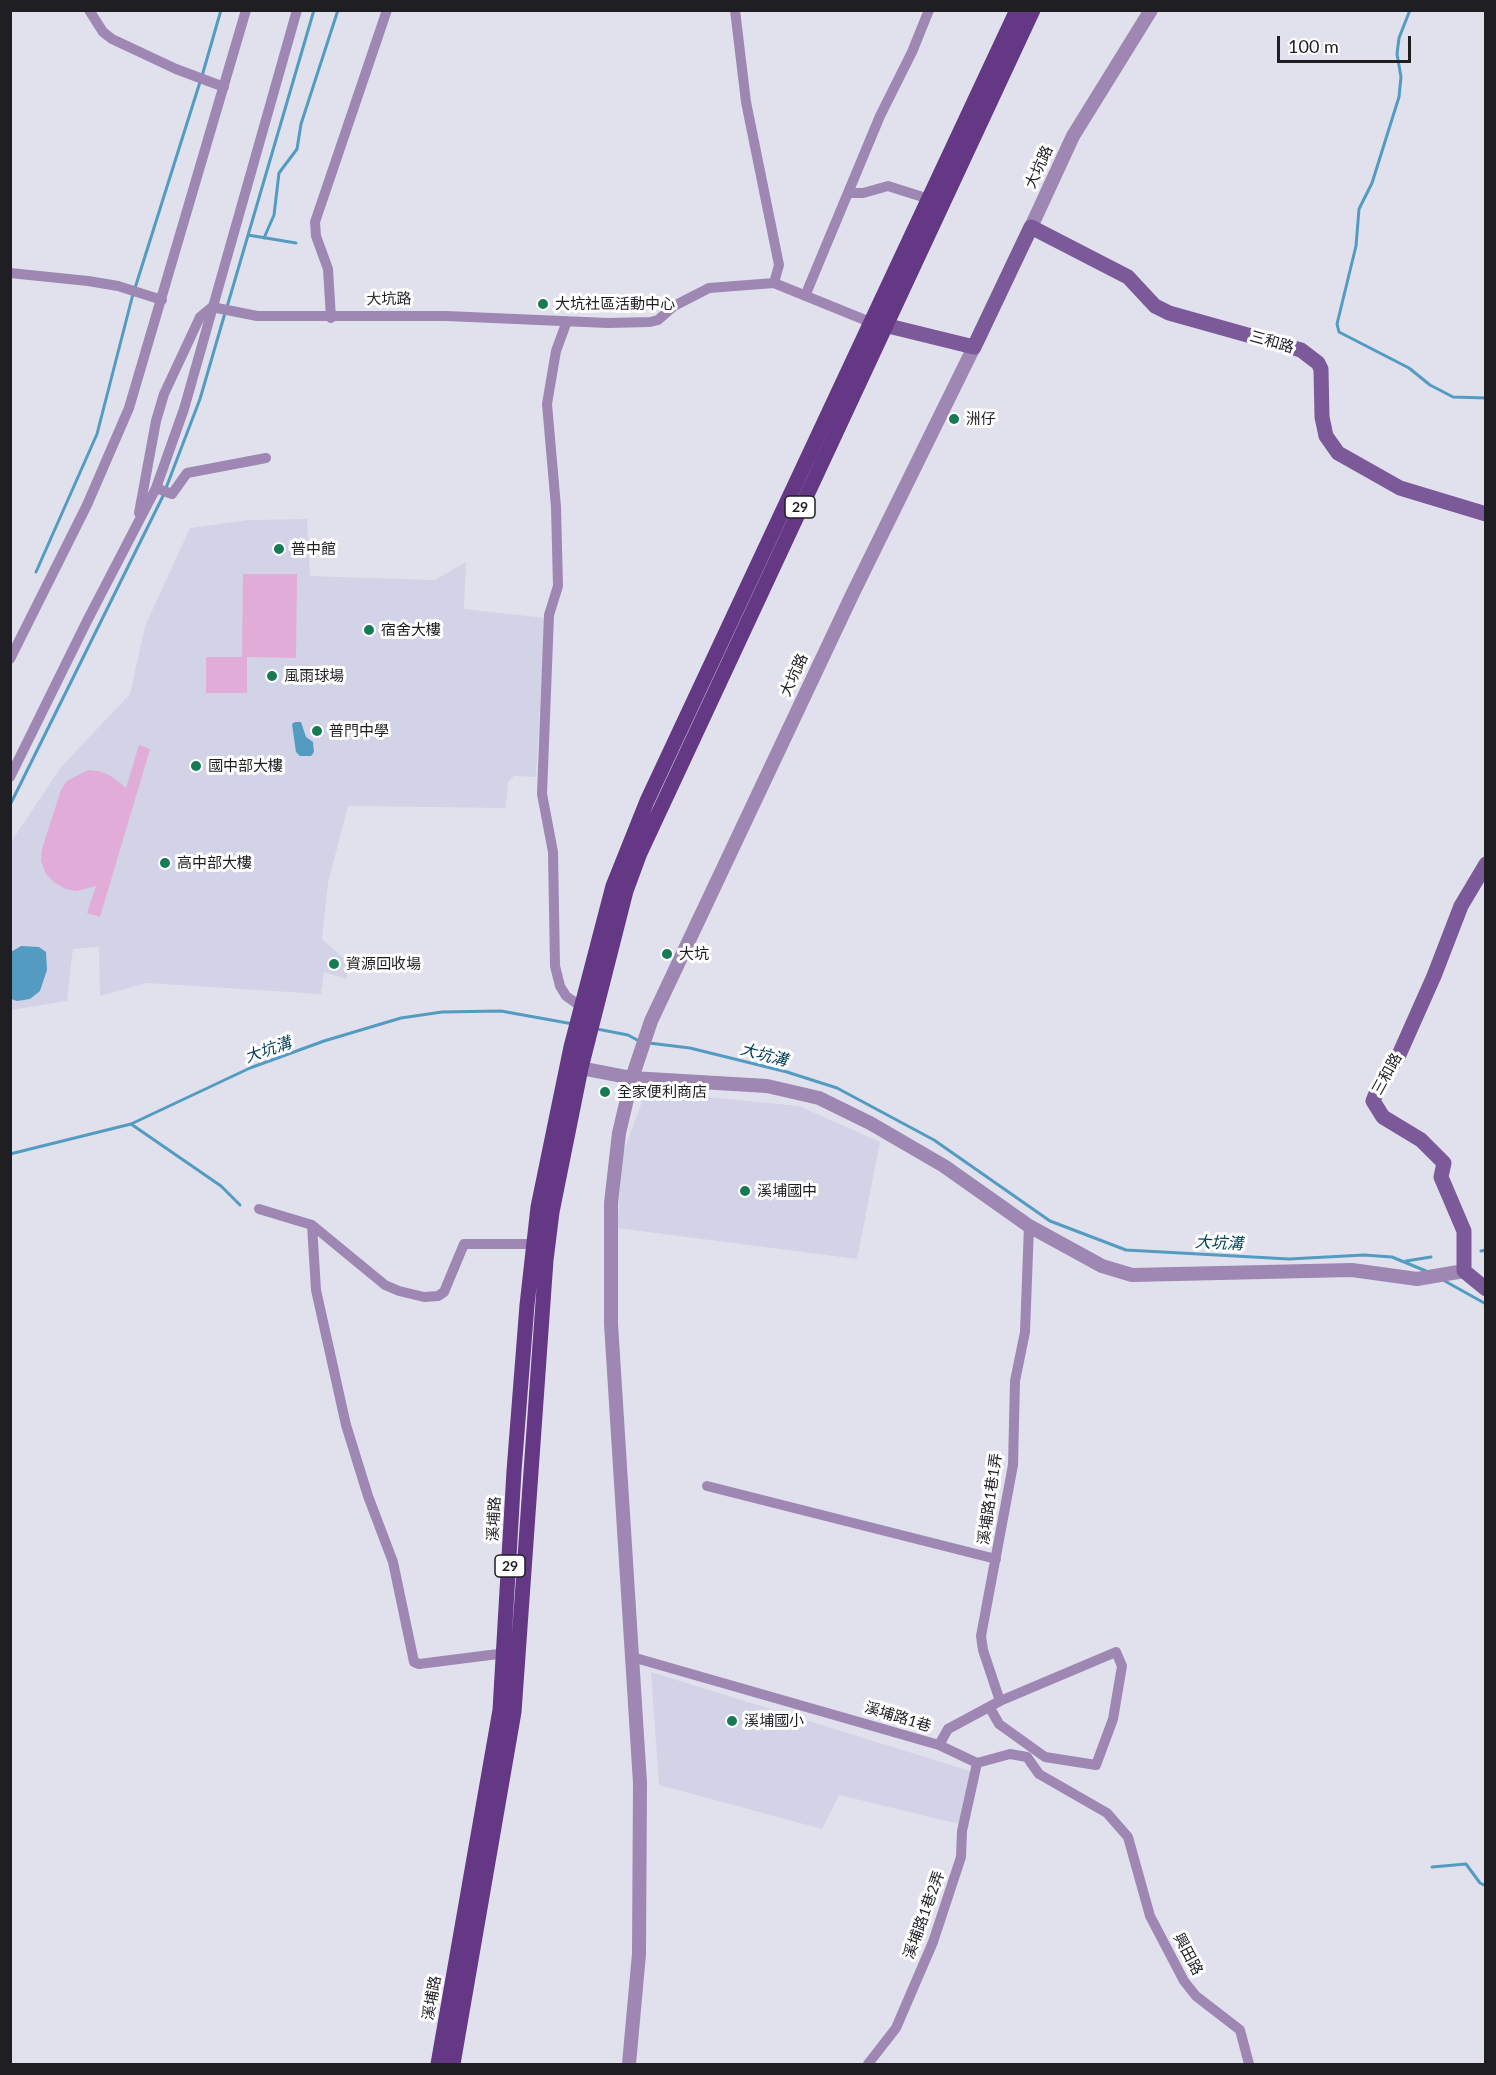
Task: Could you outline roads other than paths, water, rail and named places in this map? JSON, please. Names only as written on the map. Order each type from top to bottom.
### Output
[{"type":"main road","name":"29","points":[[588,1009],[640,853],[878,323],[929,199],[1017,10]]},
{"type":"main road","name":"29","points":[[878,323],[1033,10]]},
{"type":"main road","name":"大坑路","points":[[878,323],[974,347],[1031,227]]},
{"type":"main road","name":"三和路","points":[[1031,227],[1128,277],[1155,306],[1169,313],[1301,350],[1318,363],[1321,369],[1322,417],[1326,436],[1338,453],[1400,488],[1485,514]]},
{"type":"main road","name":"三和路","points":[[1458,1272],[1464,1231],[1441,1178],[1444,1163],[1421,1140],[1383,1117],[1372,1101],[1381,1081],[1398,1057],[1434,976],[1461,906],[1485,864]]},
{"type":"main road","name":"溪埔路","points":[[438,2064],[500,1710],[506,1653],[514,1471],[538,1207],[588,1009]]},
{"type":"main road","name":"溪埔路","points":[[453,2064],[514,1712],[546,1260],[574,1067]]},
{"type":"main road","points":[[1458,1272],[1485,1289]]},
{"type":"street","points":[[89,10],[104,32],[118,43],[224,87]]},
{"type":"street","points":[[10,659],[87,505],[129,408],[246,10]]},
{"type":"street","points":[[10,777],[156,488],[184,409],[297,10]]},
{"type":"street","points":[[331,318],[328,269],[316,236],[315,222],[387,10]]},
{"type":"street","points":[[735,10],[746,102],[779,265],[774,283]]},
{"type":"street","points":[[805,296],[850,193],[880,116],[912,52],[929,10]]},
{"type":"street","name":"大坑路","points":[[1031,227],[1073,136],[1151,10]]},
{"type":"street","points":[[850,193],[863,193],[888,186],[929,199]]},
{"type":"street","points":[[10,273],[98,282],[162,300]]},
{"type":"street","name":"大坑路","points":[[212,308],[257,316],[331,318],[446,316],[650,322],[658,320],[674,306],[709,288],[774,283],[878,323]]},
{"type":"street","points":[[136,525],[156,422],[164,394],[200,317],[212,308]]},
{"type":"street","points":[[567,321],[556,351],[547,404],[556,507],[558,586],[549,615],[542,794],[553,852],[555,966],[560,986],[566,996],[588,1009]]},
{"type":"street","name":"大坑路","points":[[632,1078],[651,1021],[853,593],[974,347]]},
{"type":"street","points":[[156,488],[172,494],[187,474],[266,458]]},
{"type":"street","points":[[574,1067],[632,1078],[767,1086],[819,1098],[870,1123],[944,1166],[1029,1226],[1102,1266],[1132,1275],[1352,1270],[1417,1279],[1458,1272]]},
{"type":"street","points":[[629,2064],[639,1954],[640,1783],[618,1468],[610,1254],[611,1203],[619,1133],[632,1078]]},
{"type":"street","points":[[259,1209],[312,1225],[385,1285],[424,1296],[438,1296],[444,1292],[464,1244],[533,1244]]},
{"type":"street","points":[[312,1225],[316,1290],[346,1425],[368,1496],[393,1562],[414,1662],[419,1664],[506,1653]]},
{"type":"street","name":"溪埔路1巷1弄","points":[[1000,1701],[982,1650],[981,1636],[1013,1465],[1015,1381],[1026,1332],[1029,1226]]},
{"type":"street","points":[[706,1486],[996,1559]]},
{"type":"street","points":[[939,1745],[948,1729],[1000,1701],[1116,1652],[1122,1666],[1113,1719],[1096,1765],[1045,1757],[999,1724],[990,1708]]},
{"type":"street","name":"溪埔路1巷","points":[[632,1657],[939,1745],[977,1763]]},
{"type":"street","name":"興田路","points":[[977,1763],[1010,1754],[1027,1758],[1039,1773],[1107,1813],[1128,1837],[1150,1916],[1184,1981],[1196,1996],[1240,2030],[1249,2064]]},
{"type":"street","name":"溪埔路1巷2弄","points":[[868,2064],[896,2028],[933,1942],[961,1857],[962,1831],[977,1763]]},
{"type":"water","points":[[301,722],[306,737],[313,742],[314,752],[311,756],[300,756],[296,752],[292,724]]},
{"type":"water","points":[[21,946],[39,947],[46,952],[47,970],[40,991],[30,999],[17,1001],[11,999],[11,952]]},
{"type":"waterway","points":[[202,76],[221,10]]},
{"type":"waterway","points":[[227,307],[314,10]]},
{"type":"waterway","points":[[264,238],[274,215],[279,173],[297,149],[301,124],[338,10]]},
{"type":"waterway","points":[[1410,10],[1399,38],[1397,54],[1401,77],[1399,97],[1372,183],[1359,209],[1356,246],[1337,324],[1339,332],[1409,368],[1430,385],[1453,397],[1486,398]]},
{"type":"waterway","points":[[135,288],[200,82]]},
{"type":"waterway","points":[[248,235],[296,243]]},
{"type":"waterway","points":[[36,572],[97,434],[133,294]]},
{"type":"waterway","points":[[166,488],[200,399],[225,313]]},
{"type":"waterway","points":[[10,805],[164,494]]},
{"type":"waterway","name":"大坑溝","points":[[10,1154],[131,1124],[250,1068],[324,1041],[401,1018],[442,1012],[501,1011],[573,1024]]},
{"type":"waterway","name":"大坑溝","points":[[597,1029],[628,1035],[639,1041]]},
{"type":"waterway","name":"大坑溝","points":[[649,1043],[690,1048],[787,1072],[837,1088],[934,1140],[1050,1221],[1126,1250],[1289,1259],[1364,1255],[1392,1257],[1426,1271]]},
{"type":"waterway","points":[[131,1124],[221,1186],[240,1205]]},
{"type":"waterway","points":[[1481,1251],[1486,1250]]},
{"type":"waterway","points":[[1406,1261],[1431,1257]]},
{"type":"waterway","name":"大坑溝","points":[[1443,1280],[1486,1304]]},
{"type":"waterway","points":[[1432,1867],[1466,1864],[1480,1883],[1486,1886]]},
{"type":"place","name":"大坑社區活動中心","points":[[543,304]]},
{"type":"place","name":"洲仔","points":[[954,419]]},
{"type":"place","name":"普中館","points":[[279,549]]},
{"type":"place","name":"宿舍大樓","points":[[369,630]]},
{"type":"place","name":"風雨球場","points":[[272,676]]},
{"type":"place","name":"普門中學","points":[[317,731]]},
{"type":"place","name":"國中部大樓","points":[[196,766]]},
{"type":"place","name":"高中部大樓","points":[[165,863]]},
{"type":"place","name":"大坑","points":[[667,954]]},
{"type":"place","name":"資源回收場","points":[[334,964]]},
{"type":"place","name":"全家便利商店","points":[[605,1092]]},
{"type":"place","name":"溪埔國中","points":[[745,1191]]},
{"type":"place","name":"溪埔國小","points":[[732,1721]]}]
